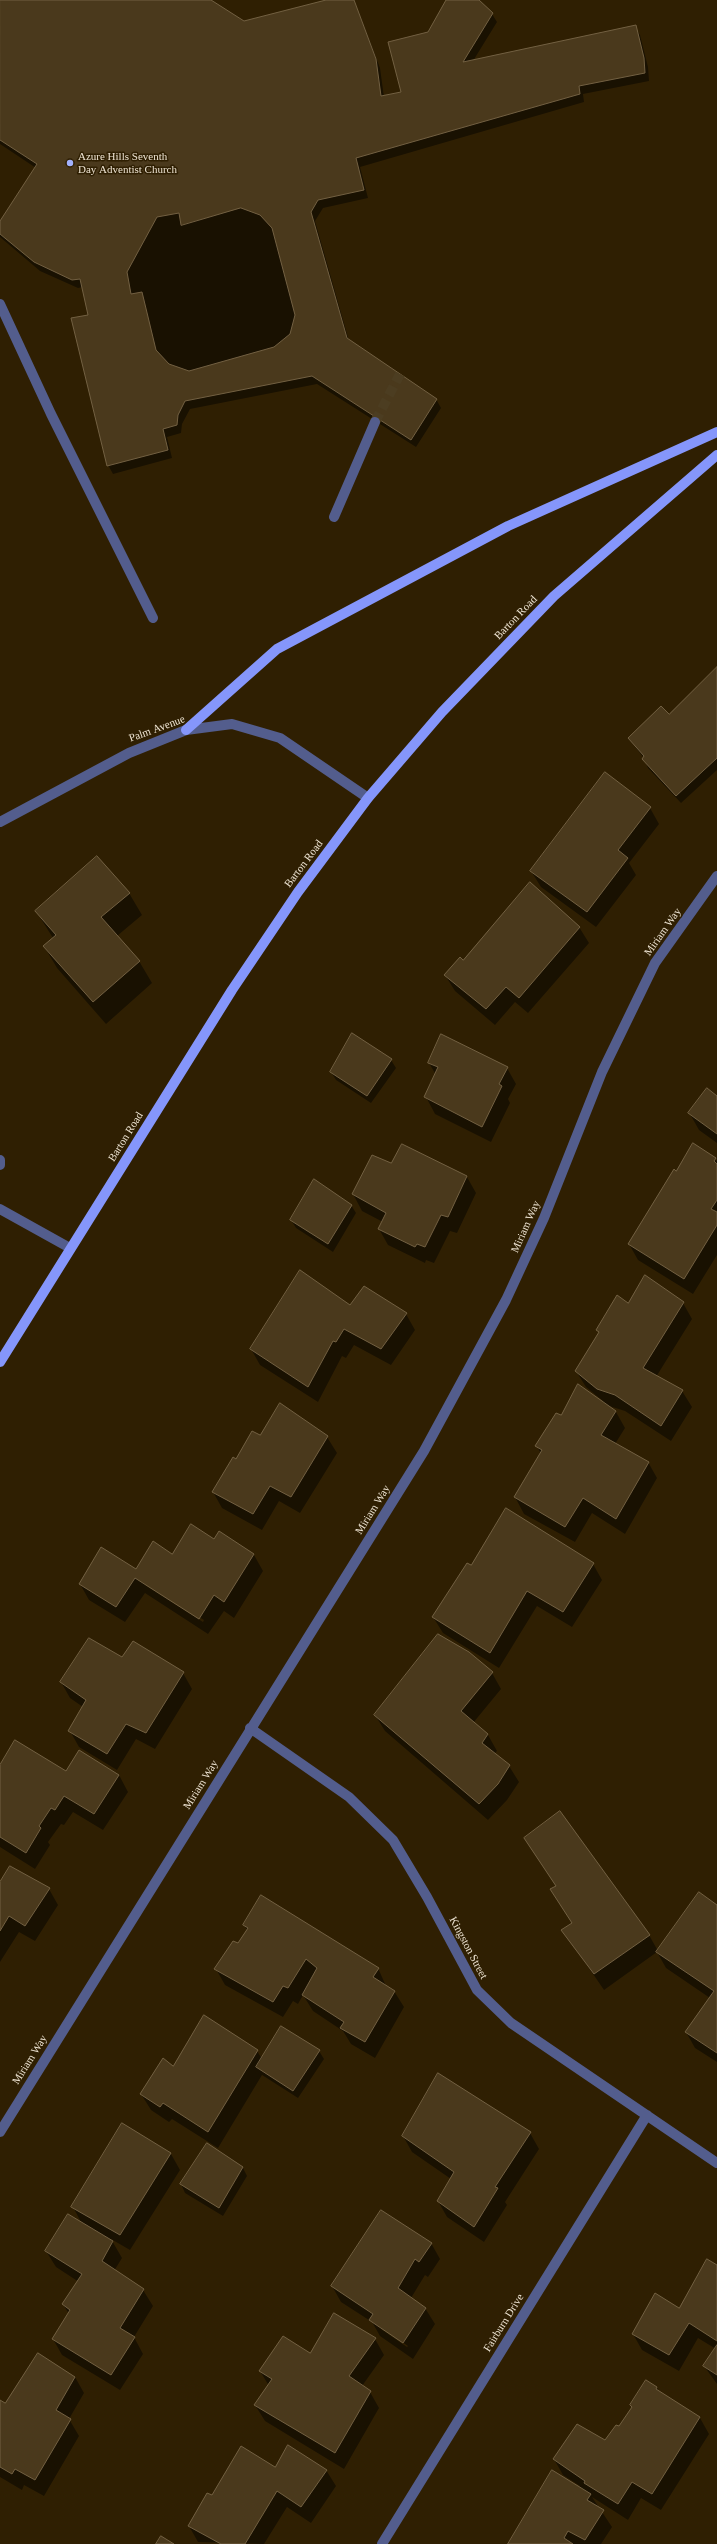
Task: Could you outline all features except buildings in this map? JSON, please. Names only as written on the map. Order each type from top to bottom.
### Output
[{"type":"main road","points":[[186,730],[277,649],[508,526],[717,432]]},
{"type":"main road","name":"Barton Road","points":[[0,1362],[236,984],[298,892],[368,798],[442,712],[554,596],[717,455]]},
{"type":"street","points":[[0,304],[51,414],[153,618]]},
{"type":"street","points":[[334,517],[375,422]]},
{"type":"street","name":"Palm Avenue","points":[[0,822],[129,752],[186,730],[232,724],[280,738],[368,798]]},
{"type":"street","name":"Miriam Way","points":[[0,2132],[428,1444],[506,1300],[544,1218],[602,1072],[655,964],[717,876]]},
{"type":"street","points":[[0,1160],[0,1165]]},
{"type":"street","points":[[0,1209],[70,1248]]},
{"type":"street","name":"Kingston Street","points":[[250,1728],[349,1797],[393,1840],[427,1897],[477,1990],[511,2023],[717,2163]]},
{"type":"street","name":"Fairburn Drive","points":[[382,2544],[647,2115]]},
{"type":"tunnel","points":[[375,422],[400,374]]},
{"type":"place","name":"Azure Hills Seventh Day Adventist Church","points":[[70,163]]}]
